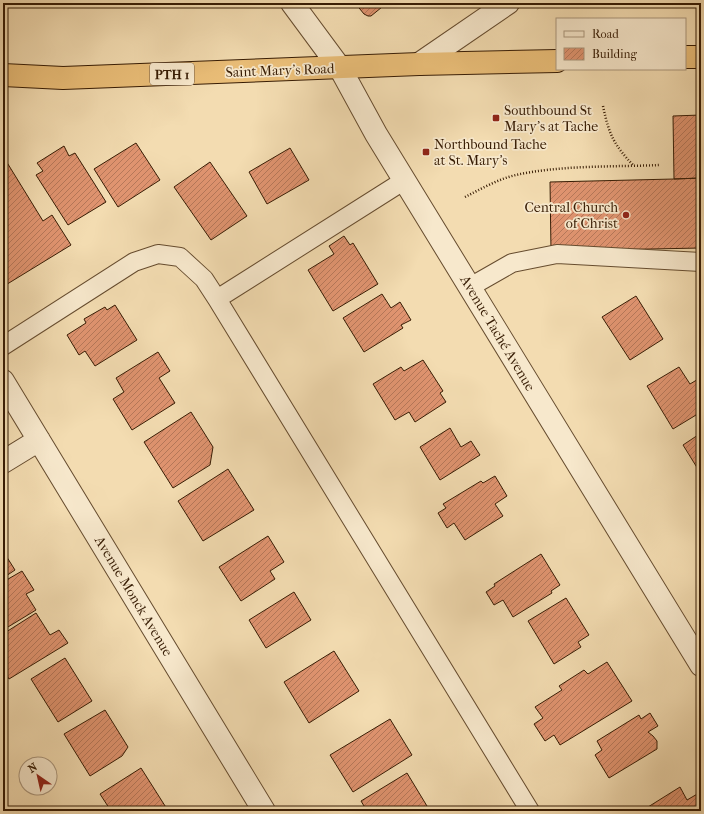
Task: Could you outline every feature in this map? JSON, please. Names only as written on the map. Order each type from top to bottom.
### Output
[{"type":"highway","points":[[686,57],[701,57]]},
{"type":"highway","name":"Saint Mary's Road","points":[[3,75],[63,78],[556,60]]},
{"type":"street","name":"Avenue Taché Avenue","points":[[292,3],[340,68],[376,134],[701,665]]},
{"type":"street","points":[[419,64],[508,3]]},
{"type":"street","name":"Avenue Monck Avenue","points":[[3,382],[264,811]]},
{"type":"street","points":[[3,462],[39,440]]},
{"type":"lane","points":[[217,299],[405,180]]},
{"type":"lane","points":[[3,346],[134,262],[158,254],[180,257],[204,279],[217,299],[530,811]]},
{"type":"lane","points":[[470,287],[512,263],[557,254],[701,262]]},
{"type":"path","points":[[603,106],[613,140],[621,153],[634,166]]},
{"type":"path","points":[[465,197],[514,175],[549,170],[660,166]]},
{"type":"building","points":[[355,3],[387,3],[371,16],[368,16],[364,14]]},
{"type":"building","points":[[701,115],[701,178],[674,179],[673,116]]},
{"type":"building","points":[[136,143],[160,180],[118,207],[94,169]]},
{"type":"building","points":[[64,146],[69,156],[75,153],[106,202],[68,225],[36,175],[43,171],[37,163]]},
{"type":"building","points":[[290,148],[309,180],[267,204],[249,172]]},
{"type":"building","points":[[3,156],[43,221],[52,215],[71,245],[4,286],[3,283]]},
{"type":"building","points":[[210,162],[247,216],[211,240],[174,187]]},
{"type":"building","name":"Central Church of Christ","points":[[701,178],[701,248],[551,251],[550,182]]},
{"type":"building","points":[[344,236],[350,245],[353,243],[378,284],[333,311],[308,270],[334,254],[329,246]]},
{"type":"building","points":[[382,294],[391,308],[400,302],[411,320],[401,325],[403,328],[364,352],[343,318]]},
{"type":"building","points":[[636,296],[663,339],[630,360],[602,317]]},
{"type":"building","points":[[115,305],[137,340],[95,366],[85,351],[79,355],[67,335],[86,323],[84,319],[105,307],[107,310]]},
{"type":"building","points":[[158,352],[170,371],[159,378],[175,403],[132,430],[113,399],[124,392],[116,378]]},
{"type":"building","points":[[423,360],[443,391],[440,393],[446,402],[415,422],[409,412],[395,420],[373,384],[401,367],[404,371]]},
{"type":"building","points":[[679,367],[690,384],[700,378],[701,379],[701,396],[698,398],[701,402],[701,412],[673,429],[647,386]]},
{"type":"building","points":[[191,412],[213,447],[210,465],[173,488],[144,442]]},
{"type":"building","points":[[450,428],[461,447],[471,441],[480,455],[440,480],[420,447]]},
{"type":"building","points":[[701,433],[701,474],[683,445]]},
{"type":"building","points":[[228,469],[254,510],[203,541],[178,501]]},
{"type":"building","points":[[495,476],[507,496],[495,504],[503,516],[465,540],[454,523],[447,528],[438,513],[446,508],[443,504],[481,481],[483,483]]},
{"type":"building","points":[[268,536],[284,562],[270,571],[275,579],[241,601],[219,567]]},
{"type":"building","points":[[3,551],[15,570],[3,578]]},
{"type":"building","points":[[541,554],[560,585],[551,591],[552,593],[513,617],[503,600],[494,605],[486,592],[495,586],[494,584]]},
{"type":"building","points":[[22,571],[34,590],[26,594],[36,610],[3,630],[3,582]]},
{"type":"building","points":[[294,592],[311,620],[266,648],[249,620]]},
{"type":"building","points":[[566,598],[589,635],[578,642],[581,647],[554,664],[528,621]]},
{"type":"building","points":[[36,613],[50,635],[59,630],[68,643],[9,679],[3,668],[3,634]]},
{"type":"building","points":[[334,651],[359,691],[309,723],[284,682]]},
{"type":"building","points":[[65,658],[92,701],[58,722],[31,679]]},
{"type":"building","points":[[607,662],[632,701],[560,745],[554,735],[545,741],[534,724],[543,718],[535,707],[562,690],[559,686],[584,670],[588,674]]},
{"type":"building","points":[[105,710],[128,747],[122,756],[90,776],[64,734]]},
{"type":"building","points":[[650,713],[658,726],[648,732],[657,741],[657,749],[609,778],[595,755],[602,750],[597,741],[639,715],[641,719]]},
{"type":"building","points":[[390,719],[412,755],[353,792],[330,755]]},
{"type":"building","points":[[141,768],[167,809],[163,811],[111,811],[100,794]]},
{"type":"building","points":[[407,773],[430,811],[367,811],[361,801]]},
{"type":"building","points":[[680,787],[687,800],[699,793],[701,797],[701,811],[651,811],[648,807]]},
{"type":"place","name":"Southbound St Mary's at Tache","points":[[496,118]]},
{"type":"place","name":"Northbound Tache at St. Mary's","points":[[426,152]]},
{"type":"place","name":"Central Church of Christ","points":[[626,215]]}]
